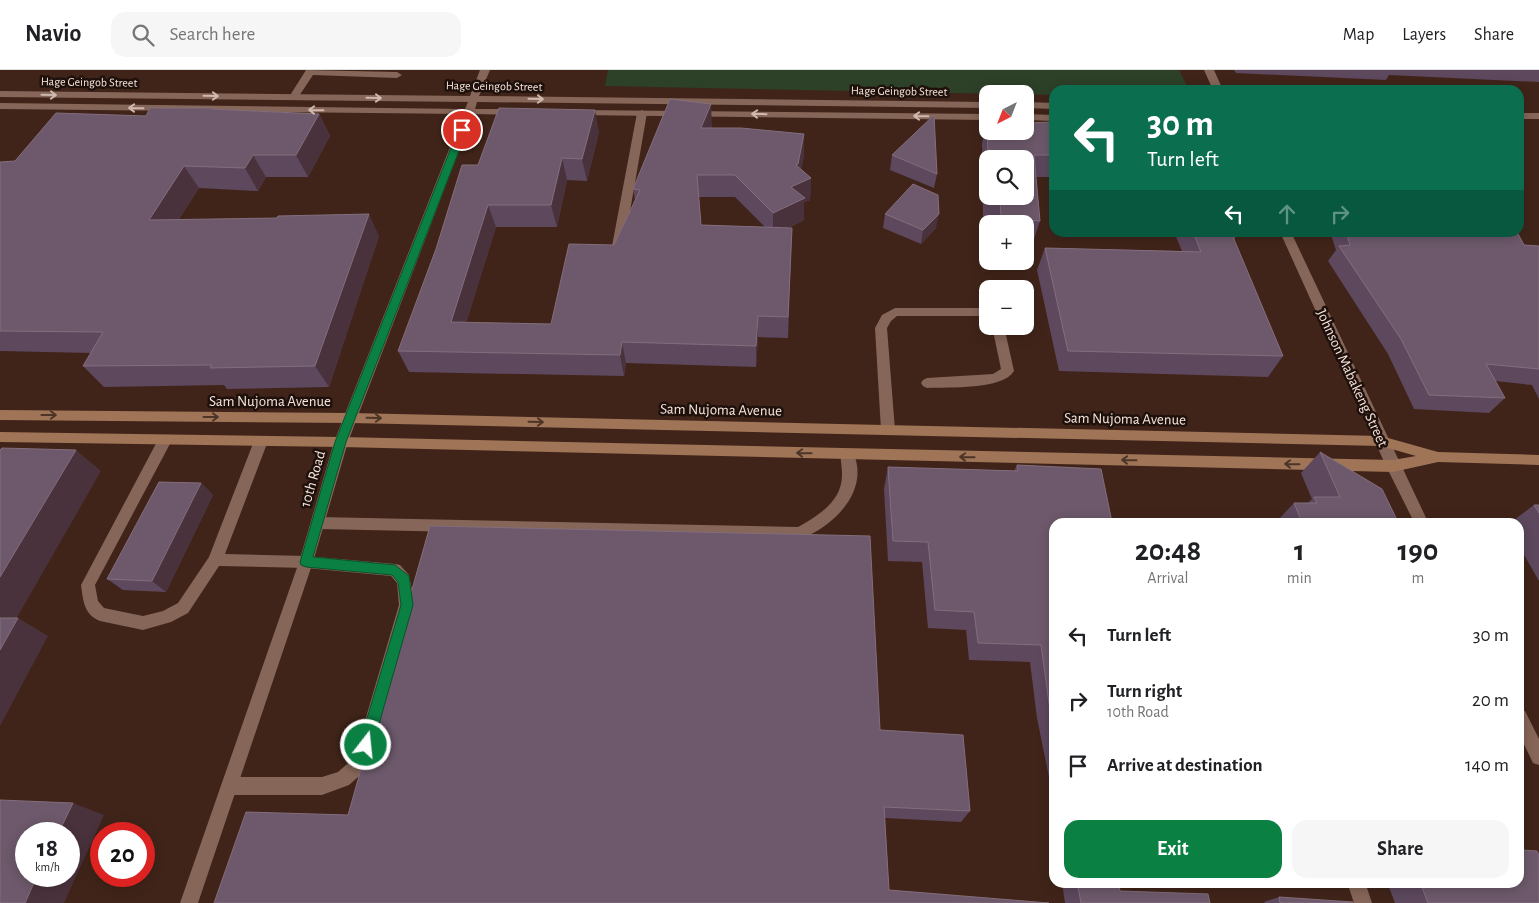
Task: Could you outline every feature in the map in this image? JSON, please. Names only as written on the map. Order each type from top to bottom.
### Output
[{"type":"main road","name":"Sam Nujoma Avenue","points":[[0,415],[351,418],[1382,441],[1438,457]]},
{"type":"main road","name":"Sam Nujoma Avenue","points":[[0,437],[341,442],[1393,466],[1438,457],[1539,460]]},
{"type":"street","name":"10th Road","points":[[189,903],[306,562],[341,442],[486,70]]},
{"type":"street","points":[[1209,70],[1216,85]]},
{"type":"street","points":[[294,97],[310,71],[397,75]]},
{"type":"street","name":"Hage Geingob Street","points":[[0,94],[294,97],[472,105],[527,112]]},
{"type":"street","name":"Hage Geingob Street","points":[[0,106],[979,105]]},
{"type":"street","points":[[1034,105],[1049,106]]},
{"type":"street","name":"Hage Geingob Street","points":[[565,112],[979,117]]},
{"type":"street","points":[[618,246],[642,113]]},
{"type":"street","points":[[1524,116],[1539,116]]},
{"type":"street","points":[[1034,117],[1049,118]]},
{"type":"street","name":"Johnson Mabakeng Street","points":[[1287,237],[1419,518]]},
{"type":"street","points":[[888,430],[881,328],[886,318],[895,312],[979,312]]},
{"type":"street","points":[[927,383],[996,380],[1008,371],[1001,335]]},
{"type":"street","points":[[165,440],[88,585],[91,604],[100,614],[143,623],[166,617],[183,608],[215,560],[261,441]]},
{"type":"street","points":[[318,523],[800,533],[826,519],[845,496],[850,483],[847,454]]},
{"type":"street","points":[[215,560],[306,562],[395,570],[404,580],[407,605],[361,763],[342,779],[322,786],[230,786]]},
{"type":"street","points":[[1524,727],[1539,757]]},
{"type":"street","points":[[1358,888],[1363,903]]},
{"type":"green space","points":[[608,70],[1179,70],[1186,85],[1049,85],[1049,95],[1034,95],[1034,85],[979,85],[979,93],[605,86]]},
{"type":"building","points":[[670,99],[711,104],[701,128],[741,128],[804,134],[798,164],[796,165],[811,178],[791,187],[805,198],[773,213],[735,175],[697,175],[701,225],[792,228],[788,317],[758,316],[756,346],[622,342],[620,355],[398,351],[436,249],[462,165],[478,165],[499,108],[595,110],[582,159],[562,158],[551,205],[488,205],[451,322],[551,324],[569,244],[614,245],[640,190],[633,189]]},
{"type":"building","points":[[150,108],[212,108],[319,114],[296,155],[253,155],[245,168],[184,166],[149,220],[369,214],[315,366],[210,368],[212,365],[83,366],[103,332],[0,331],[0,162],[15,161],[56,113],[146,116]]},
{"type":"building","points":[[934,115],[937,174],[892,155]]},
{"type":"building","points":[[1049,122],[1049,155],[1034,155],[1034,150],[988,150],[988,140],[1034,140],[1034,123]]},
{"type":"building","points":[[1034,155],[1040,221],[1034,221],[1034,215],[1001,215],[1000,205],[1034,205]]},
{"type":"building","points":[[913,184],[938,195],[939,214],[923,230],[885,214]]},
{"type":"building","points":[[1195,237],[1233,237],[1283,356],[1068,351],[1045,248],[1201,252]]},
{"type":"building","points":[[1348,237],[1520,237],[1524,245],[1539,246],[1539,369],[1486,364],[1505,398],[1429,395],[1401,339],[1339,246],[1350,245]]},
{"type":"building","points":[[2,448],[76,450],[0,577],[0,450]]},
{"type":"building","points":[[1320,452],[1382,489],[1396,518],[1300,518],[1294,503],[1317,503],[1314,497],[1340,497]]},
{"type":"building","points":[[1017,465],[1101,469],[1111,518],[1049,518],[1049,703],[1041,645],[978,643],[974,612],[935,610],[928,542],[893,541],[888,467],[1018,471]]},
{"type":"building","points":[[159,482],[201,483],[152,581],[107,579]]},
{"type":"building","points":[[1534,505],[1539,505],[1539,513]]},
{"type":"building","points":[[430,526],[870,536],[880,730],[963,735],[970,811],[884,807],[889,890],[1049,903],[214,903],[246,812],[348,815]]},
{"type":"building","points":[[0,618],[18,618],[0,650]]},
{"type":"building","points":[[0,800],[73,803],[64,822],[15,822],[15,887],[32,887],[25,903],[0,903]]},
{"type":"building","points":[[1524,850],[1537,851],[1539,855],[1539,903],[1428,903],[1422,888],[1524,888]]},
{"type":"building","points":[[1078,888],[1119,888],[1120,891],[1208,894],[1210,903],[1081,903]]},
{"type":"building","points":[[1279,897],[1353,902],[1353,903],[1280,903]]},
{"type":"route","points":[[366,745],[407,605],[404,580],[395,570],[306,562],[341,442],[462,130]]}]
